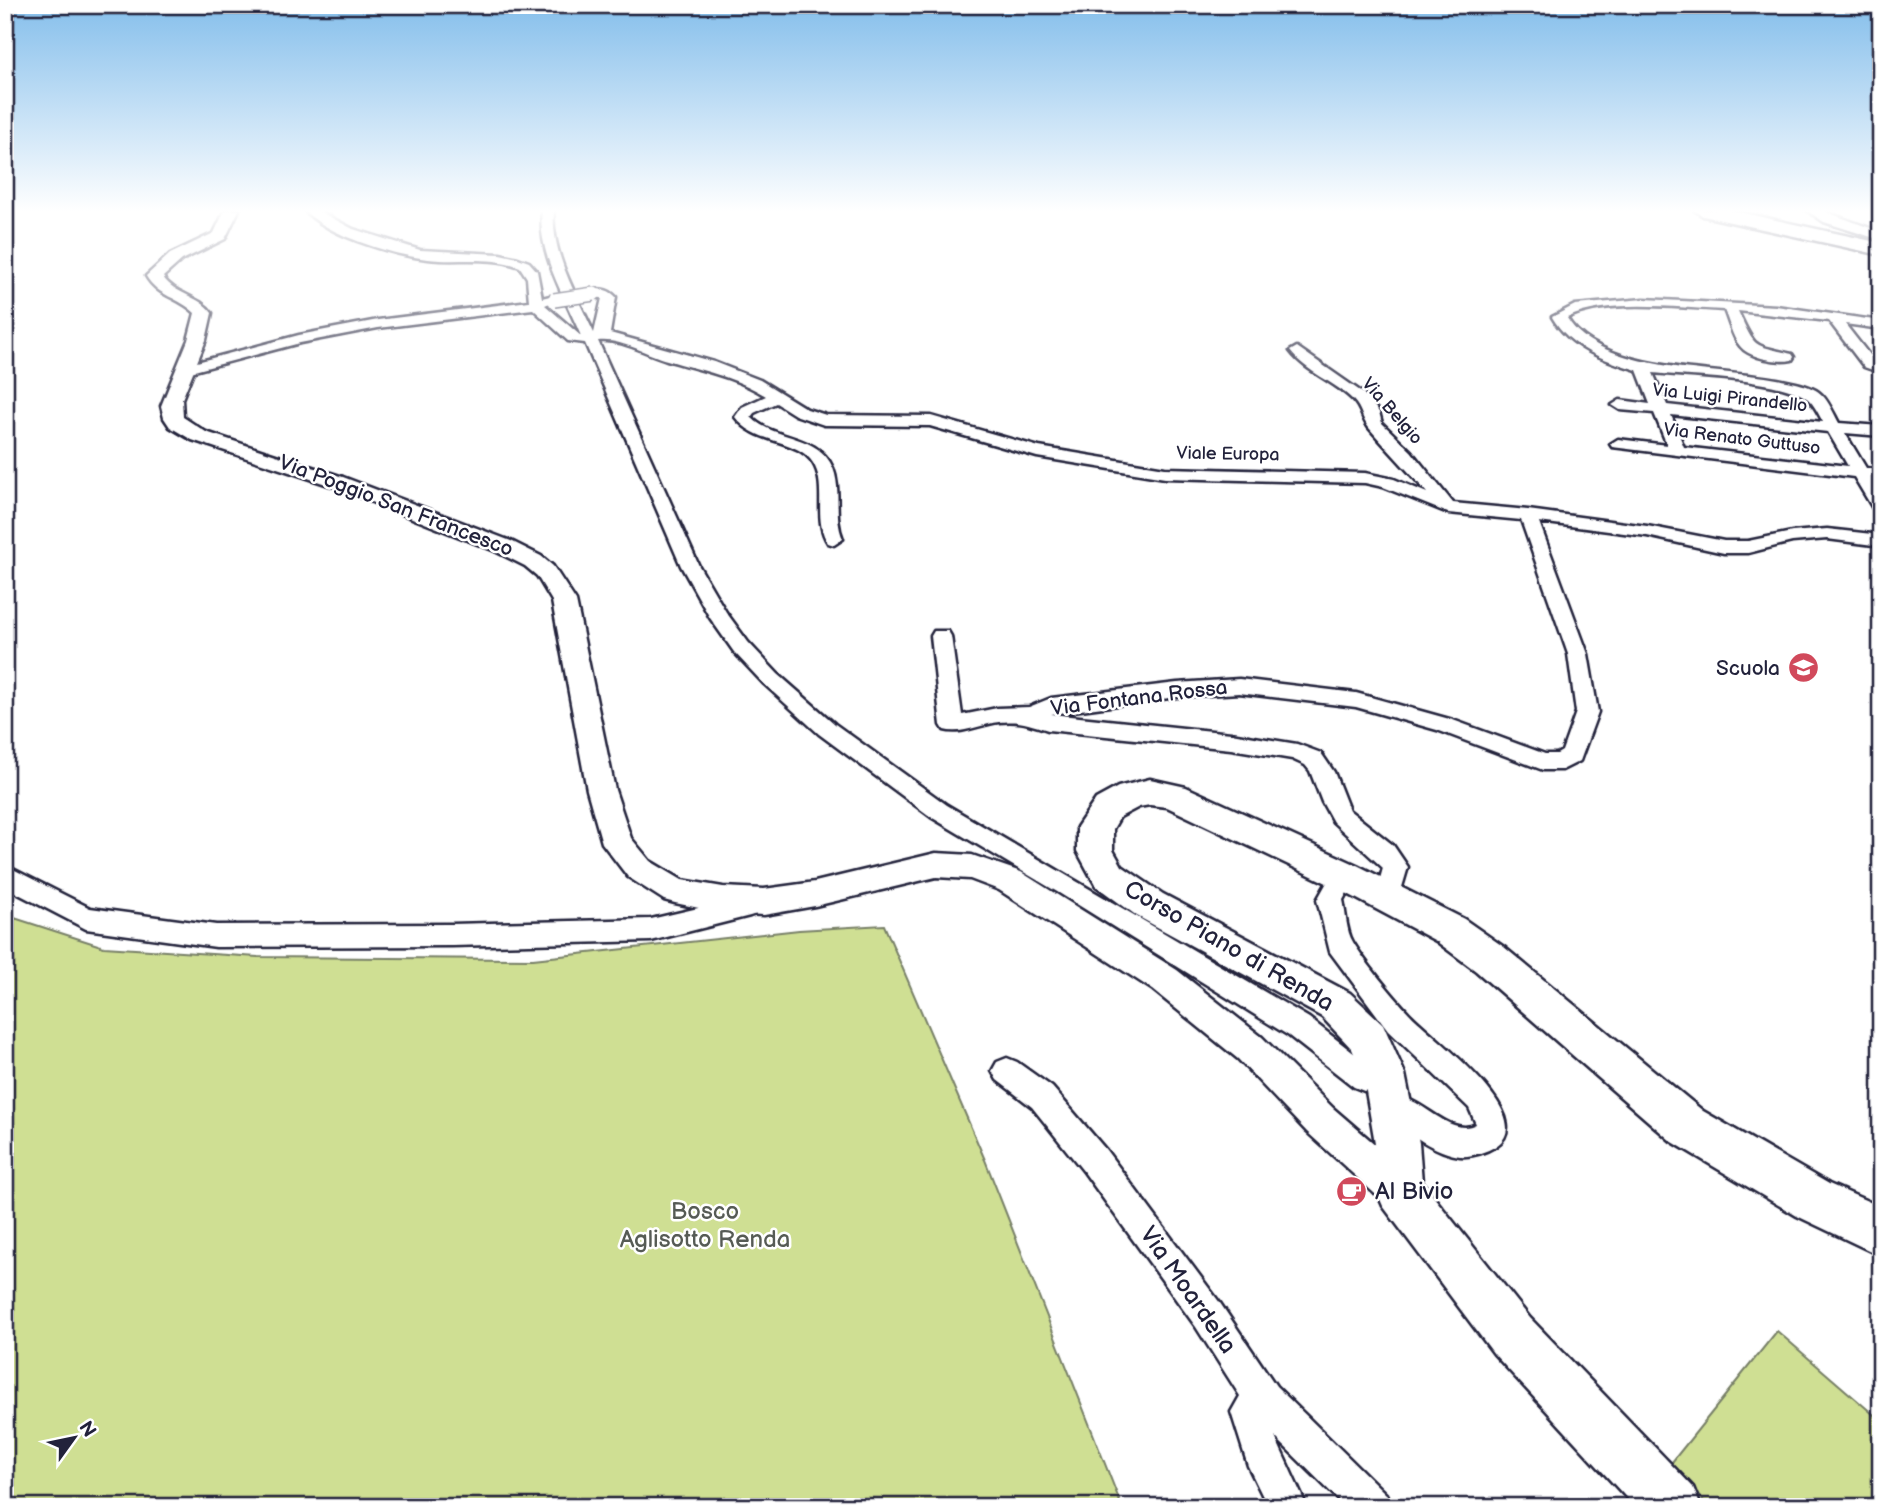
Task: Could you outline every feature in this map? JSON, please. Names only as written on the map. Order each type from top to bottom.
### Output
[{"type":"main road","name":"Corso Piano di Renda","points":[[1399,1190],[1398,1143],[1384,1074],[1368,1037],[1336,1005],[1150,905],[1109,876],[1095,851],[1095,827],[1108,808],[1130,796],[1150,792],[1174,796],[1344,875],[1450,930],[1490,959],[1687,1126],[1813,1200],[1881,1232]]},
{"type":"main road","points":[[1399,1190],[1512,1336],[1673,1507]]},
{"type":"street","name":"Via Poggio San Francesco","points":[[156,281],[157,285],[167,292],[200,306],[204,313],[197,340],[170,406],[173,419],[187,431],[325,477],[491,541],[519,553],[545,571],[564,601],[600,790],[617,843],[639,869],[675,891],[723,900],[764,902],[815,894],[936,865],[972,867],[1001,877],[1176,989],[1250,1048],[1320,1120],[1399,1190]]},
{"type":"street","points":[[533,281],[536,304]]},
{"type":"street","points":[[565,281],[596,338],[690,566],[717,614],[741,647],[771,680],[827,729],[939,811],[1299,1027],[1364,1078]]},
{"type":"street","points":[[183,370],[299,339],[365,326],[603,293],[609,297],[596,338]]},
{"type":"street","points":[[1881,324],[1730,307],[1644,303],[1573,308],[1560,314],[1561,321],[1595,349],[1643,367],[1784,384],[1816,397],[1881,508]]},
{"type":"street","name":"Viale Europa","points":[[536,304],[573,338],[596,338],[735,373],[779,396],[801,412],[824,420],[931,421],[1037,452],[1165,473],[1365,478],[1388,484],[1448,508],[1528,515],[1647,531],[1724,547],[1748,547],[1792,537],[1827,534],[1881,541]]},
{"type":"street","points":[[1730,307],[1746,345],[1761,353],[1787,356]]},
{"type":"street","points":[[1833,317],[1869,364],[1881,369]]},
{"type":"street","name":"Via Belgio","points":[[1297,351],[1311,365],[1358,396],[1371,412],[1374,424],[1405,455],[1448,508]]},
{"type":"street","points":[[1643,367],[1678,452]]},
{"type":"street","points":[[779,396],[748,410],[743,417],[748,425],[769,438],[800,446],[821,462],[827,488],[830,533],[834,539]]},
{"type":"street","name":"Via Luigi Pirandello","points":[[1620,405],[1881,431]]},
{"type":"street","name":"Via Renato Guttuso","points":[[1618,444],[1881,475]]},
{"type":"street","name":"Via Fontana Rossa","points":[[941,636],[952,724],[997,715],[1032,714],[1051,705],[1177,690],[1240,686],[1356,700],[1445,725],[1543,762],[1562,762],[1573,755],[1587,712],[1578,654],[1528,515]]},
{"type":"street","points":[[1032,714],[1048,722],[1189,736],[1307,754],[1321,768],[1341,816],[1390,856],[1396,867],[1388,897]]},
{"type":"street","points":[[5,875],[86,918],[216,936],[452,935],[651,930],[764,902]]},
{"type":"street","points":[[1344,875],[1330,900],[1339,944],[1398,1021],[1479,1098],[1491,1115],[1492,1131],[1481,1140],[1467,1144],[1447,1138],[1410,1114]]},
{"type":"street","name":"Via Moardella","points":[[1007,1072],[1042,1097],[1095,1161],[1208,1315],[1263,1399],[1373,1507]]},
{"type":"street","points":[[1263,1399],[1249,1412],[1267,1466],[1287,1507]]},
{"type":"green space","name":"Bosco Aglisotto Renda","points":[[5,915],[104,947],[258,957],[533,959],[799,930],[884,925],[985,1160],[1122,1507],[5,1507]]},
{"type":"green space","points":[[1777,1331],[1881,1421],[1881,1507],[1710,1507],[1668,1467]]},
{"type":"place","name":"Scuola","points":[[1803,668]]},
{"type":"place","name":"Al Bivio","points":[[1352,1191]]}]
